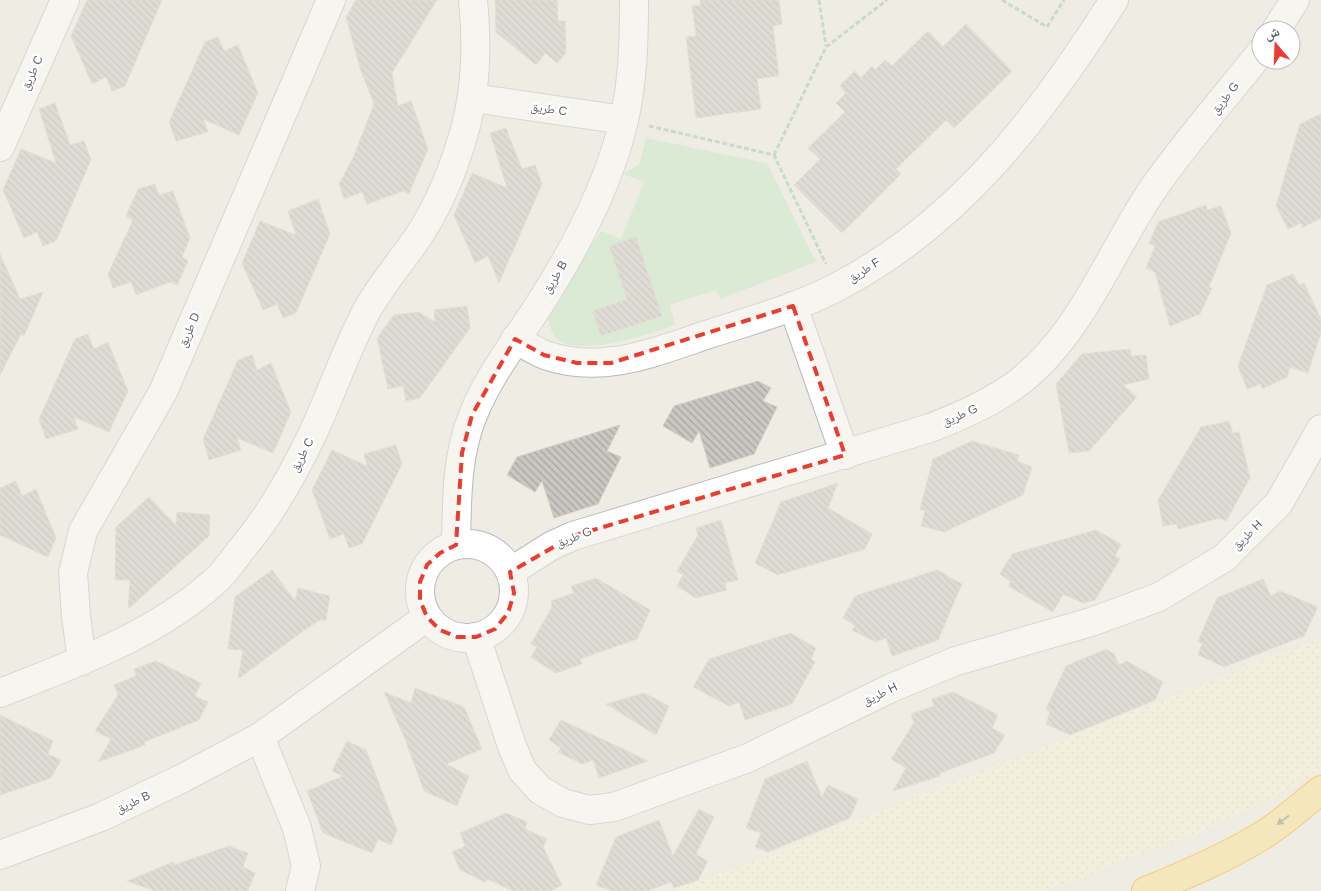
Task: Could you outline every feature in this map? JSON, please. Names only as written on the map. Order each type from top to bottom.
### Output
[{"type":"highway","points":[[1146,891],[1191,873],[1265,834],[1321,790]]},
{"type":"street","name":"طريق C","points":[[0,147],[65,0]]},
{"type":"street","name":"طريق D","points":[[82,661],[76,616],[74,574],[83,531],[162,392],[331,0]]},
{"type":"street","name":"طريق C","points":[[0,693],[82,661],[121,643],[171,615],[215,582],[254,536],[292,476],[369,306],[417,238],[441,194],[460,147],[473,98],[476,26],[474,0]]},
{"type":"street","name":"طريق B","points":[[456,545],[457,491],[462,453],[472,415],[489,381],[566,261],[589,216],[609,169],[624,120],[634,48],[634,0]]},
{"type":"street","name":"طريق F","points":[[515,339],[544,355],[577,363],[611,363],[644,356],[793,306],[837,288],[908,243],[964,196],[1031,119],[1077,58],[1114,0]]},
{"type":"street","points":[[1282,20],[1295,0]]},
{"type":"street","name":"طريق G","points":[[510,572],[550,546],[573,536],[845,456],[930,428],[973,411],[1012,387],[1047,356],[1075,319],[1154,188],[1251,65]]},
{"type":"street","name":"طريق C","points":[[473,98],[624,120]]},
{"type":"street","points":[[793,306],[845,456]]},
{"type":"street","name":"طريق H","points":[[476,637],[512,746],[522,770],[540,790],[563,803],[589,810],[614,807],[748,758],[891,688],[956,661],[1091,622],[1159,596],[1224,558],[1279,503],[1321,429]]},
{"type":"street","points":[[472,544],[488,549],[501,558],[510,572],[514,593],[508,612],[495,629],[476,637],[457,637],[440,630],[426,617],[420,600],[420,582],[427,565],[440,553],[456,545],[472,544]]},
{"type":"street","name":"طريق B","points":[[0,855],[101,817],[181,780],[260,737],[426,617]]},
{"type":"street","points":[[260,737],[296,828],[306,866],[300,891]]},
{"type":"path","points":[[819,0],[826,47]]},
{"type":"path","points":[[774,155],[826,47],[887,0]]},
{"type":"path","points":[[1002,0],[1047,27],[1064,0]]},
{"type":"path","points":[[624,120],[774,155]]},
{"type":"path","points":[[774,155],[837,288]]},
{"type":"highlighted area","points":[[793,306],[845,455],[573,536],[510,572],[514,593],[508,613],[495,629],[476,637],[457,637],[440,630],[427,617],[420,600],[420,582],[427,565],[440,553],[456,545],[462,453],[472,415],[515,339],[544,355],[577,363],[611,363]]},
{"type":"sand","points":[[1321,638],[1321,770],[1295,787],[1208,829],[1046,891],[676,891]]},
{"type":"green space","points":[[646,138],[767,163],[816,262],[720,299],[716,290],[670,305],[675,325],[664,329],[634,338],[599,345],[568,345],[558,340],[553,334],[550,328],[548,312],[601,231],[621,239],[644,182],[623,174],[639,165]]},
{"type":"building","points":[[87,0],[162,0],[125,86],[112,91],[106,77],[92,84],[71,36]]},
{"type":"building","points":[[356,0],[437,0],[392,73],[398,106],[411,101],[428,149],[409,194],[403,191],[367,204],[362,192],[344,199],[339,184],[353,158],[374,104],[361,71],[346,17]]},
{"type":"building","points":[[495,0],[557,0],[558,21],[565,21],[566,53],[557,63],[545,53],[536,65],[496,32]]},
{"type":"building","points":[[700,0],[779,0],[782,24],[773,26],[779,76],[757,79],[761,109],[696,118],[686,37],[696,36],[692,6],[701,5]]},
{"type":"building","points":[[966,24],[1012,71],[954,128],[946,120],[896,169],[901,174],[842,233],[794,185],[820,159],[808,148],[845,112],[836,103],[846,93],[840,86],[855,71],[861,78],[872,66],[875,70],[885,60],[892,66],[928,31],[943,47]]},
{"type":"building","points":[[218,37],[224,51],[238,45],[258,93],[239,135],[203,119],[208,132],[176,141],[169,122],[205,42]]},
{"type":"building","points":[[55,103],[70,145],[84,141],[91,160],[56,241],[43,246],[37,232],[24,238],[3,190],[21,149],[56,163],[39,109]]},
{"type":"building","points":[[1321,114],[1321,218],[1302,228],[1301,223],[1288,229],[1276,206],[1284,178],[1300,124]]},
{"type":"building","points":[[506,128],[522,169],[535,165],[542,184],[499,283],[488,256],[475,263],[454,215],[472,173],[507,188],[490,133]]},
{"type":"building","points":[[155,184],[159,195],[173,191],[190,238],[182,257],[188,261],[177,285],[170,282],[136,295],[131,282],[113,288],[108,274],[133,220],[126,216],[138,189]]},
{"type":"building","points":[[318,199],[330,234],[296,313],[283,318],[277,304],[263,310],[242,263],[260,221],[296,235],[288,211]]},
{"type":"building","points":[[1206,205],[1207,210],[1221,206],[1231,233],[1209,287],[1212,288],[1200,314],[1170,326],[1155,272],[1146,268],[1155,246],[1149,243],[1158,222]]},
{"type":"building","points":[[636,237],[662,316],[601,336],[593,311],[627,299],[609,246]]},
{"type":"building","points":[[0,254],[20,299],[43,292],[24,336],[21,334],[0,375]]},
{"type":"building","points":[[1293,274],[1299,285],[1304,283],[1321,319],[1321,333],[1308,373],[1290,367],[1287,377],[1262,389],[1261,384],[1247,389],[1238,366],[1267,285]]},
{"type":"building","points":[[467,306],[470,328],[420,398],[406,401],[403,386],[388,389],[377,338],[394,315],[419,312],[435,322],[434,310]]},
{"type":"building","points":[[88,334],[94,349],[108,342],[128,391],[109,432],[74,417],[78,429],[46,439],[39,419],[75,339]]},
{"type":"building","points":[[1130,349],[1131,356],[1146,355],[1149,379],[1123,385],[1137,397],[1089,451],[1069,453],[1056,384],[1082,354]]},
{"type":"building","points":[[252,355],[257,370],[271,363],[291,412],[273,453],[237,438],[241,450],[209,460],[203,439],[238,360]]},
{"type":"building","points":[[758,381],[771,388],[763,401],[777,407],[754,454],[710,468],[699,431],[692,443],[663,426],[674,406]]},
{"type":"building","points":[[1229,421],[1233,433],[1239,432],[1250,478],[1226,521],[1220,518],[1178,529],[1177,524],[1163,526],[1158,500],[1201,427]]},
{"type":"building","points":[[620,425],[607,451],[621,457],[598,504],[554,518],[542,481],[535,492],[507,475],[517,457]]},
{"type":"building","points":[[972,441],[1019,455],[1017,461],[1032,467],[1023,495],[944,532],[921,526],[925,511],[920,509],[933,459]]},
{"type":"building","points":[[396,445],[402,464],[362,544],[349,548],[344,534],[330,539],[312,490],[332,450],[367,466],[364,454]]},
{"type":"building","points":[[16,481],[22,496],[36,489],[56,538],[48,557],[0,535],[0,488]]},
{"type":"building","points":[[838,483],[828,508],[872,534],[865,549],[778,575],[755,563],[781,502]]},
{"type":"building","points":[[149,497],[176,525],[177,512],[210,515],[209,536],[128,609],[130,580],[115,580],[116,527]]},
{"type":"building","points":[[721,520],[738,580],[725,583],[727,590],[696,598],[677,586],[683,575],[677,571],[698,535],[696,528]]},
{"type":"building","points":[[1096,530],[1121,544],[1115,556],[1120,559],[1095,600],[1083,603],[1063,594],[1053,612],[1008,586],[1011,582],[1000,574],[1012,554]]},
{"type":"building","points":[[272,570],[295,601],[298,588],[330,596],[326,620],[320,620],[303,631],[238,679],[243,650],[228,649],[235,597]]},
{"type":"building","points":[[937,570],[962,584],[938,640],[892,656],[886,638],[876,642],[852,630],[855,626],[843,618],[855,596]]},
{"type":"building","points":[[596,578],[650,610],[637,639],[580,659],[582,664],[556,673],[531,657],[537,647],[531,644],[552,607],[551,601],[574,593],[571,586]]},
{"type":"building","points":[[1263,579],[1271,596],[1280,591],[1318,607],[1304,636],[1224,667],[1198,655],[1202,644],[1198,641],[1217,598]]},
{"type":"building","points":[[790,633],[816,648],[811,659],[815,662],[792,704],[745,720],[739,702],[729,706],[693,687],[709,659]]},
{"type":"building","points":[[1106,649],[1114,654],[1119,665],[1127,661],[1163,682],[1155,700],[1070,735],[1046,724],[1050,712],[1046,709],[1066,666]]},
{"type":"building","points":[[156,661],[201,683],[195,696],[208,702],[199,720],[144,742],[145,745],[98,762],[111,739],[95,731],[118,695],[114,685],[136,676],[134,669]]},
{"type":"building","points":[[415,688],[464,707],[482,749],[446,764],[469,776],[457,806],[424,791],[405,739],[384,692],[411,703]]},
{"type":"building","points":[[953,692],[998,715],[992,728],[1005,735],[994,753],[940,773],[940,776],[893,791],[906,768],[891,759],[914,723],[911,714],[934,706],[932,699]]},
{"type":"building","points":[[644,693],[669,706],[656,735],[606,704]]},
{"type":"building","points":[[0,715],[53,741],[48,754],[61,760],[51,778],[0,795]]},
{"type":"building","points":[[561,720],[648,761],[599,778],[593,760],[582,764],[558,752],[561,748],[549,740]]},
{"type":"building","points":[[347,741],[366,750],[397,830],[391,845],[378,839],[372,853],[323,833],[307,791],[343,776],[332,771]]},
{"type":"building","points":[[807,761],[822,797],[828,785],[858,799],[850,818],[768,852],[755,847],[761,833],[746,828],[765,779]]},
{"type":"building","points":[[699,809],[714,817],[696,854],[708,861],[698,880],[674,888],[671,882],[647,891],[612,891],[596,885],[616,837],[659,820],[673,856]]},
{"type":"building","points":[[506,813],[527,822],[525,829],[547,839],[543,847],[562,885],[550,891],[513,891],[487,879],[485,882],[460,870],[452,852],[465,846],[460,833]]},
{"type":"building","points":[[229,846],[248,853],[243,867],[255,873],[248,891],[155,891],[127,881],[173,862],[174,865]]}]
